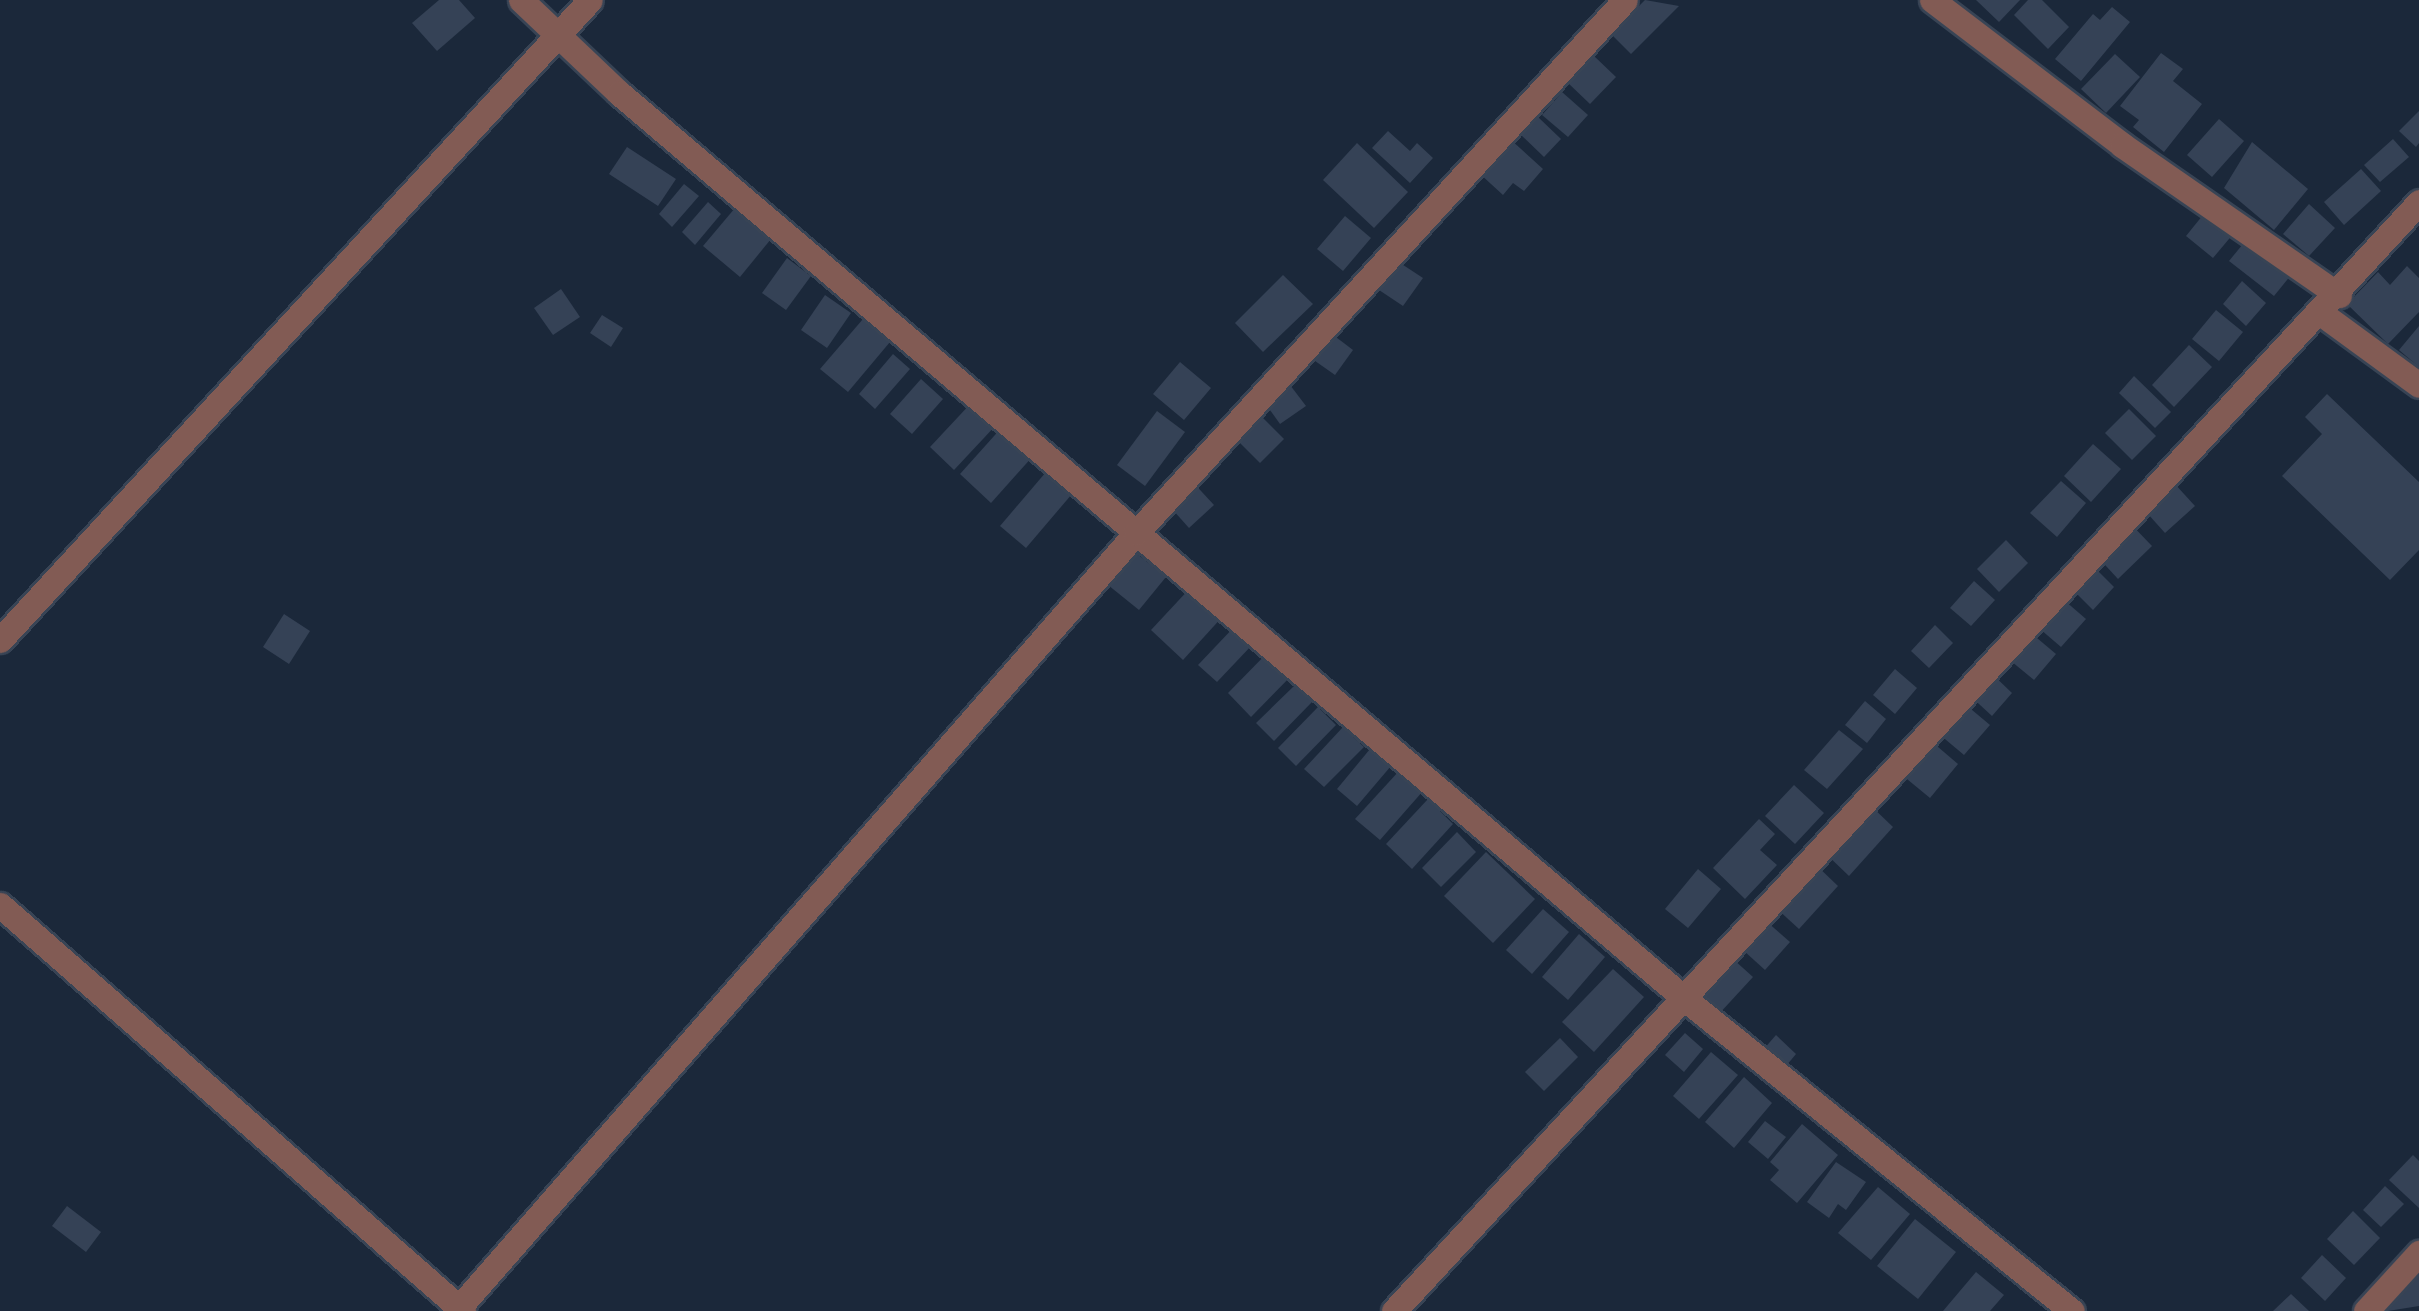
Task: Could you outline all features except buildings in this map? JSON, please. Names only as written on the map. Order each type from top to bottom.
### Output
[{"type":"street","points":[[521,0],[1136,533],[1684,999],[2072,1311]]},
{"type":"street","points":[[0,640],[590,0]]},
{"type":"street","points":[[0,904],[459,1310],[1136,533],[1625,0]]},
{"type":"street","points":[[1932,0],[2331,304],[2419,386]]},
{"type":"street","points":[[1394,1311],[2331,304],[2419,202]]},
{"type":"street","points":[[2366,1311],[2419,1253]]}]
